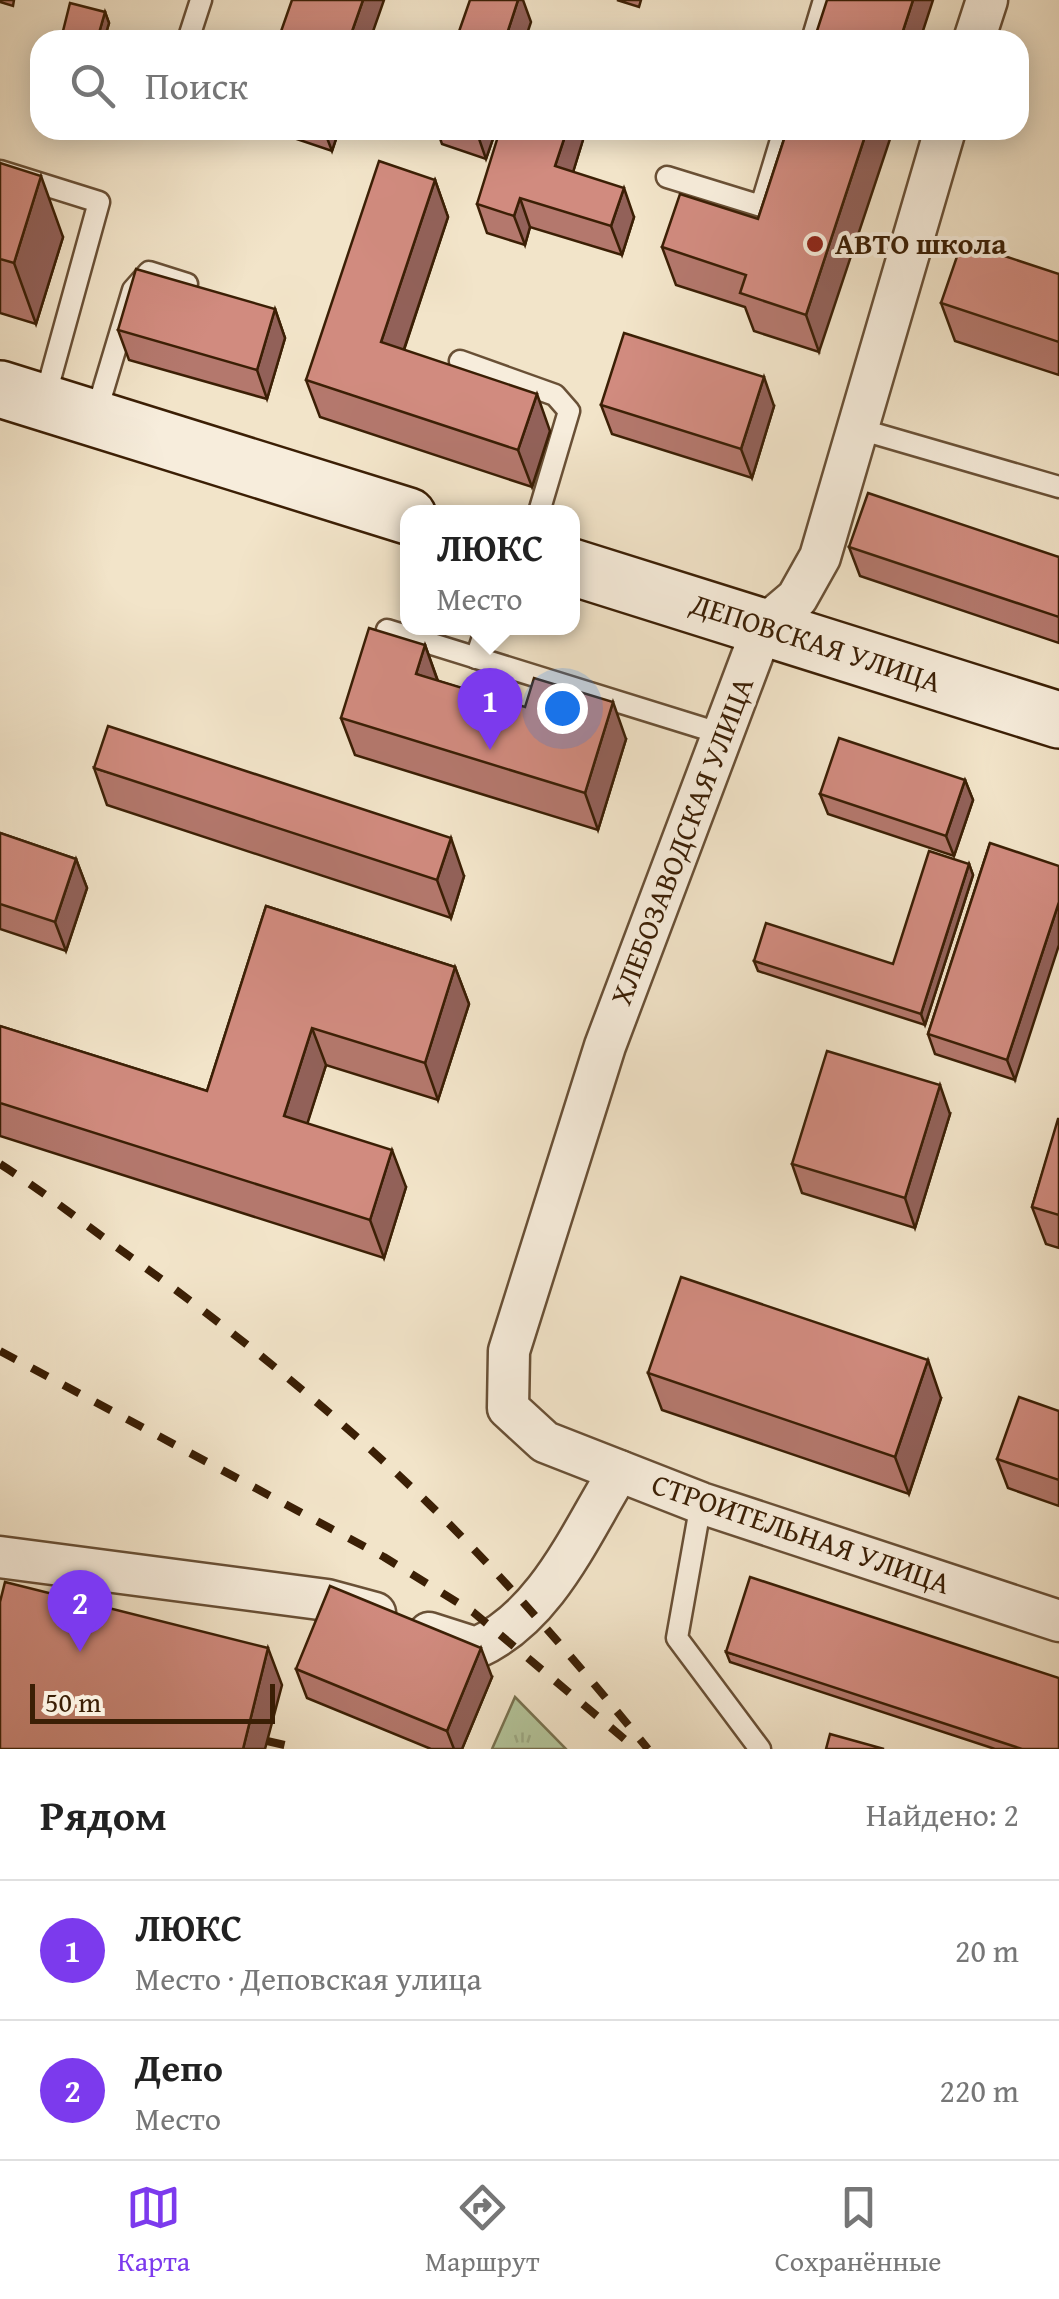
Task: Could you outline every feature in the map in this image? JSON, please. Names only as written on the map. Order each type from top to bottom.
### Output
[{"type":"street","points":[[977,30],[987,0]]},
{"type":"street","name":"ХЛЕБОЗАВОДСКАЯ УЛИЦА","points":[[545,1442],[508,1408],[509,1350],[605,1046],[763,626],[797,598],[820,557],[942,140]]},
{"type":"street","points":[[22,396],[400,514]]},
{"type":"street","name":"ДЕПОВСКАЯ УЛИЦА","points":[[580,569],[1059,720]]},
{"type":"street","name":"СТРОИТЕЛЬНАЯ УЛИЦА","points":[[545,1442],[701,1503],[1059,1621]]},
{"type":"street","points":[[0,1557],[327,1600],[364,1608],[476,1648],[503,1636],[546,1591],[619,1471]]},
{"type":"lane","points":[[191,30],[200,0]]},
{"type":"lane","points":[[815,30],[824,0]]},
{"type":"lane","points":[[667,178],[761,206],[781,140]]},
{"type":"lane","points":[[0,171],[100,202],[22,396]]},
{"type":"lane","points":[[95,419],[133,290],[149,272],[203,289]]},
{"type":"lane","points":[[460,360],[556,395],[569,411],[541,505]]},
{"type":"lane","points":[[859,428],[1059,488]]},
{"type":"lane","points":[[387,630],[400,634]]},
{"type":"lane","points":[[403,635],[722,734]]},
{"type":"lane","points":[[476,658],[484,635]]},
{"type":"lane","points":[[701,1503],[677,1638],[760,1749]]},
{"type":"green space","points":[[515,1697],[566,1749],[492,1749]]},
{"type":"building","points":[[292,0],[363,0],[352,30],[282,30]]},
{"type":"building","points":[[470,0],[518,0],[508,30],[460,30]]},
{"type":"building","points":[[827,0],[913,0],[903,30],[817,30]]},
{"type":"building","points":[[70,3],[105,12],[100,30],[63,30]]},
{"type":"building","points":[[497,140],[564,140],[555,166],[624,188],[611,226],[520,198],[514,216],[477,204]]},
{"type":"building","points":[[784,140],[864,140],[806,315],[740,293],[746,275],[662,247],[680,194],[758,219]]},
{"type":"building","points":[[379,161],[435,180],[381,342],[537,394],[518,450],[306,380]]},
{"type":"building","points":[[0,163],[41,176],[14,263],[0,259]]},
{"type":"building","points":[[962,242],[1059,274],[1059,342],[941,303]]},
{"type":"building","points":[[136,269],[275,309],[257,370],[118,330]]},
{"type":"building","points":[[624,333],[764,377],[741,449],[601,405]]},
{"type":"building","points":[[868,493],[1059,557],[1059,617],[849,547]]},
{"type":"building","points":[[369,628],[425,645],[416,674],[525,707],[534,678],[613,702],[585,793],[341,718]]},
{"type":"building","points":[[108,726],[451,838],[437,880],[94,768]]},
{"type":"building","points":[[839,738],[965,780],[946,836],[820,794]]},
{"type":"building","points":[[0,833],[76,859],[55,922],[0,904]]},
{"type":"building","points":[[990,843],[1059,866],[1059,902],[1007,1060],[928,1034]]},
{"type":"building","points":[[929,851],[969,864],[921,1014],[754,961],[766,923],[893,964]]},
{"type":"building","points":[[266,906],[455,967],[425,1063],[312,1028],[284,1116],[392,1150],[370,1220],[0,1103],[0,1026],[207,1091]]},
{"type":"building","points":[[827,1051],[940,1085],[905,1198],[792,1164]]},
{"type":"building","points":[[1059,1119],[1059,1215],[1032,1207]]},
{"type":"building","points":[[681,1277],[928,1360],[895,1457],[648,1373]]},
{"type":"building","points":[[1019,1397],[1059,1411],[1059,1480],[997,1459]]},
{"type":"building","points":[[750,1577],[1059,1678],[1059,1749],[1022,1749],[726,1652]]},
{"type":"building","points":[[5,1582],[268,1648],[243,1749],[0,1749],[0,1602]]},
{"type":"building","points":[[330,1586],[481,1648],[447,1731],[296,1669]]},
{"type":"building","points":[[830,1734],[884,1749],[826,1749]]},
{"type":"railway","points":[[0,1164],[200,1308],[356,1436],[487,1563],[648,1749]]},
{"type":"railway","points":[[0,1351],[384,1557],[473,1612],[628,1742]]},
{"type":"railway","points":[[267,1741],[302,1749]]},
{"type":"place","name":"АВТО школа","points":[[815,244]]},
{"type":"place","name":"ЛЮКС","points":[[490,750]]},
{"type":"place","name":"Депо","points":[[80,1652]]}]
